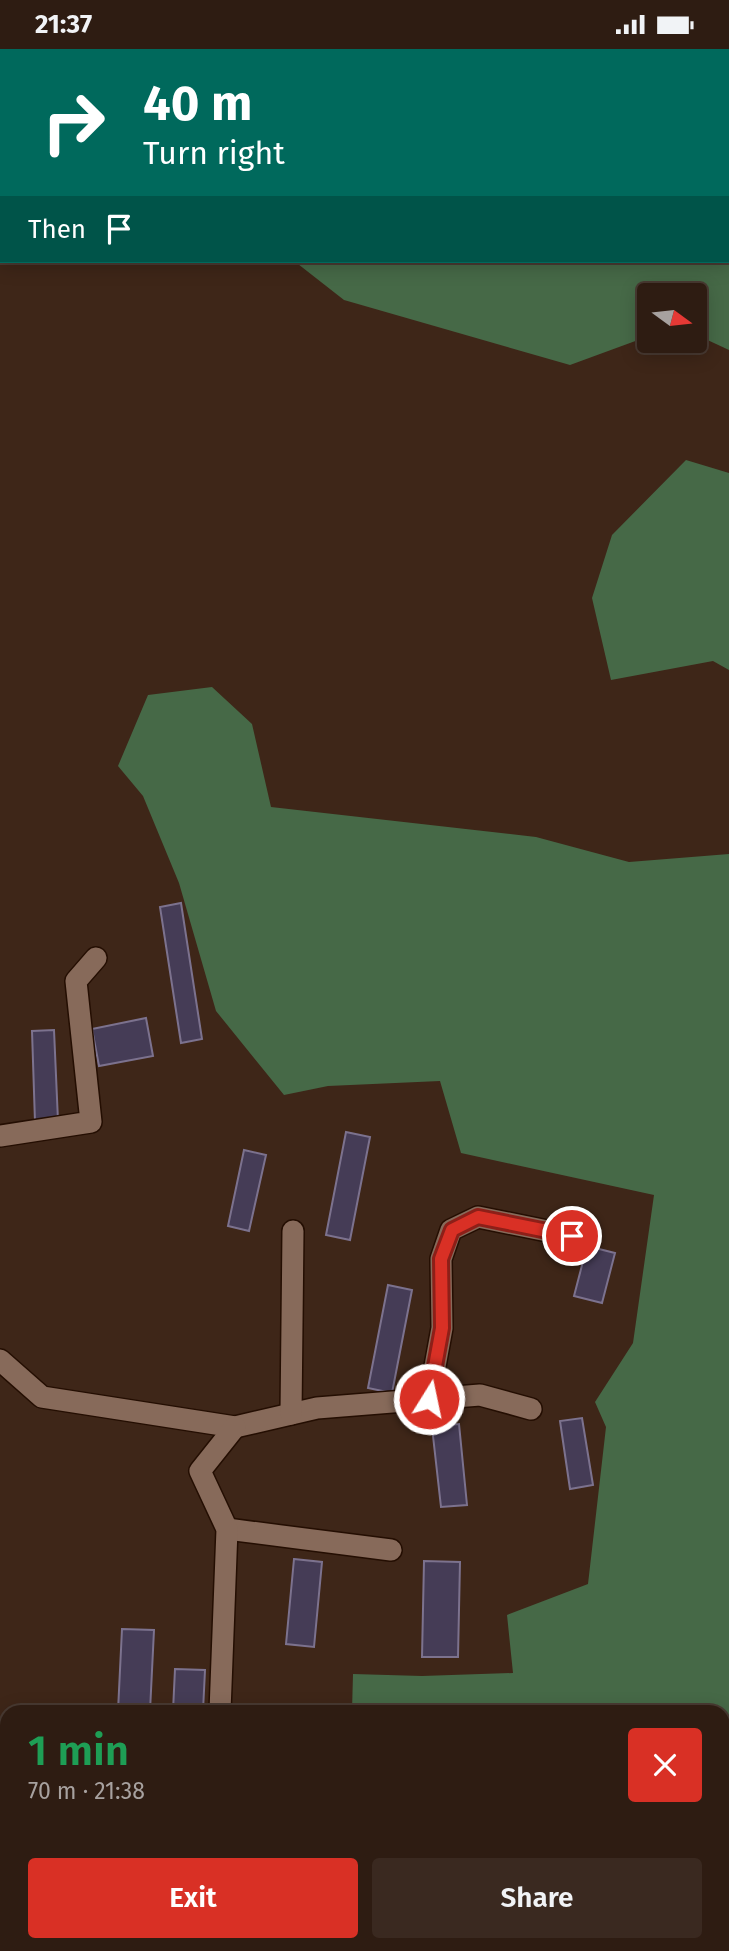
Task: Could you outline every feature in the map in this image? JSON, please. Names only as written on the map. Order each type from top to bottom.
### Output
[{"type":"street","points":[[0,1136],[92,1122],[76,981],[96,958]]},
{"type":"street","points":[[429,1399],[442,1328],[441,1259],[452,1230],[478,1217],[572,1236]]},
{"type":"street","points":[[291,1414],[293,1231]]},
{"type":"street","points":[[0,1360],[42,1397],[235,1427],[317,1408],[480,1395],[531,1409]]},
{"type":"street","points":[[220,1705],[227,1529],[200,1471],[235,1427]]},
{"type":"street","points":[[227,1529],[391,1550]]},
{"type":"green space","points":[[298,263],[729,263],[729,350],[707,340],[707,283],[637,283],[637,340],[570,365],[344,300]]},
{"type":"green space","points":[[686,460],[729,473],[729,670],[713,661],[611,680],[592,598],[612,535]]},
{"type":"green space","points":[[212,687],[252,724],[271,807],[536,837],[629,862],[729,854],[729,1705],[352,1705],[353,1674],[422,1676],[513,1673],[507,1615],[588,1584],[606,1427],[595,1402],[633,1343],[654,1195],[461,1153],[440,1081],[328,1086],[284,1095],[216,1011],[179,883],[143,796],[118,766],[148,695]]},
{"type":"building","points":[[181,903],[202,1039],[181,1043],[160,907]]},
{"type":"building","points":[[146,1018],[153,1056],[99,1066],[92,1029]]},
{"type":"building","points":[[54,1030],[58,1121],[35,1122],[32,1031]]},
{"type":"building","points":[[346,1132],[370,1137],[350,1240],[326,1235]]},
{"type":"building","points":[[244,1150],[266,1155],[249,1231],[228,1226]]},
{"type":"building","points":[[587,1246],[615,1253],[602,1303],[574,1296]]},
{"type":"building","points":[[388,1285],[412,1290],[392,1393],[368,1388]]},
{"type":"building","points":[[582,1418],[593,1485],[570,1489],[560,1421]]},
{"type":"building","points":[[459,1424],[467,1505],[441,1507],[432,1427]]},
{"type":"building","points":[[294,1559],[322,1562],[314,1647],[286,1644]]},
{"type":"building","points":[[424,1561],[460,1562],[458,1657],[422,1657]]},
{"type":"building","points":[[122,1629],[154,1630],[150,1705],[118,1705]]},
{"type":"building","points":[[175,1669],[205,1670],[203,1705],[173,1705]]},
{"type":"route","points":[[429,1399],[442,1328],[441,1259],[452,1230],[478,1217],[572,1236]]}]
